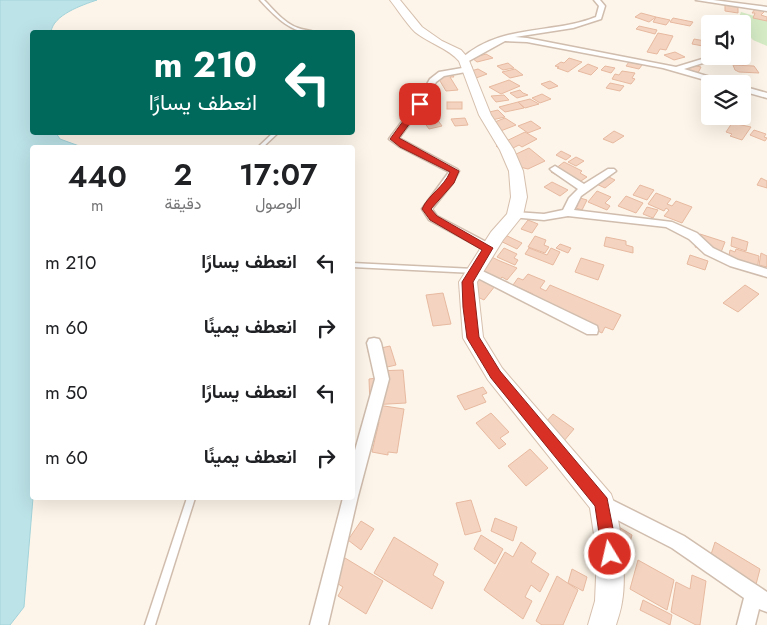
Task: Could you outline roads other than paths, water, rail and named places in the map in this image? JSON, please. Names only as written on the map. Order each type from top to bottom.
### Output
[{"type":"street","points":[[395,0],[418,29],[438,43],[457,52],[466,65],[485,115],[507,150],[516,171],[518,197],[515,215],[488,248],[468,282],[473,338],[495,374],[602,503],[678,542],[760,599],[746,625]]},
{"type":"street","points":[[488,248],[433,218],[427,209],[429,204],[451,181],[454,171],[394,139],[420,104],[433,81],[442,74],[466,65],[481,49],[525,32],[588,24],[599,18],[602,6],[597,0]]},
{"type":"street","points":[[699,0],[767,9]]},
{"type":"street","points":[[507,39],[526,40],[677,69],[701,76]]},
{"type":"street","points":[[677,69],[701,62]]},
{"type":"street","points":[[751,91],[767,96]]},
{"type":"street","points":[[555,169],[585,189]]},
{"type":"street","points":[[568,213],[568,208],[573,199],[610,171]]},
{"type":"street","points":[[515,215],[544,217],[568,213],[668,224],[693,236],[710,251],[734,263],[767,273]]},
{"type":"street","points":[[474,271],[592,330]]},
{"type":"street","points":[[355,481],[382,379],[374,343]]},
{"type":"street","points":[[319,625],[350,500]]},
{"type":"street","points":[[602,503],[610,554],[609,601],[602,625]]},
{"type":"lane","points":[[262,0],[296,30]]},
{"type":"lane","points":[[262,145],[274,135]]},
{"type":"lane","points":[[355,265],[474,271]]},
{"type":"lane","points":[[150,625],[190,500]]},
{"type":"water","points":[[0,0],[97,0],[62,16],[52,30],[30,30],[30,135],[57,135],[60,139],[76,145],[30,145],[30,500],[33,500],[24,607],[10,625],[0,625]]}]
